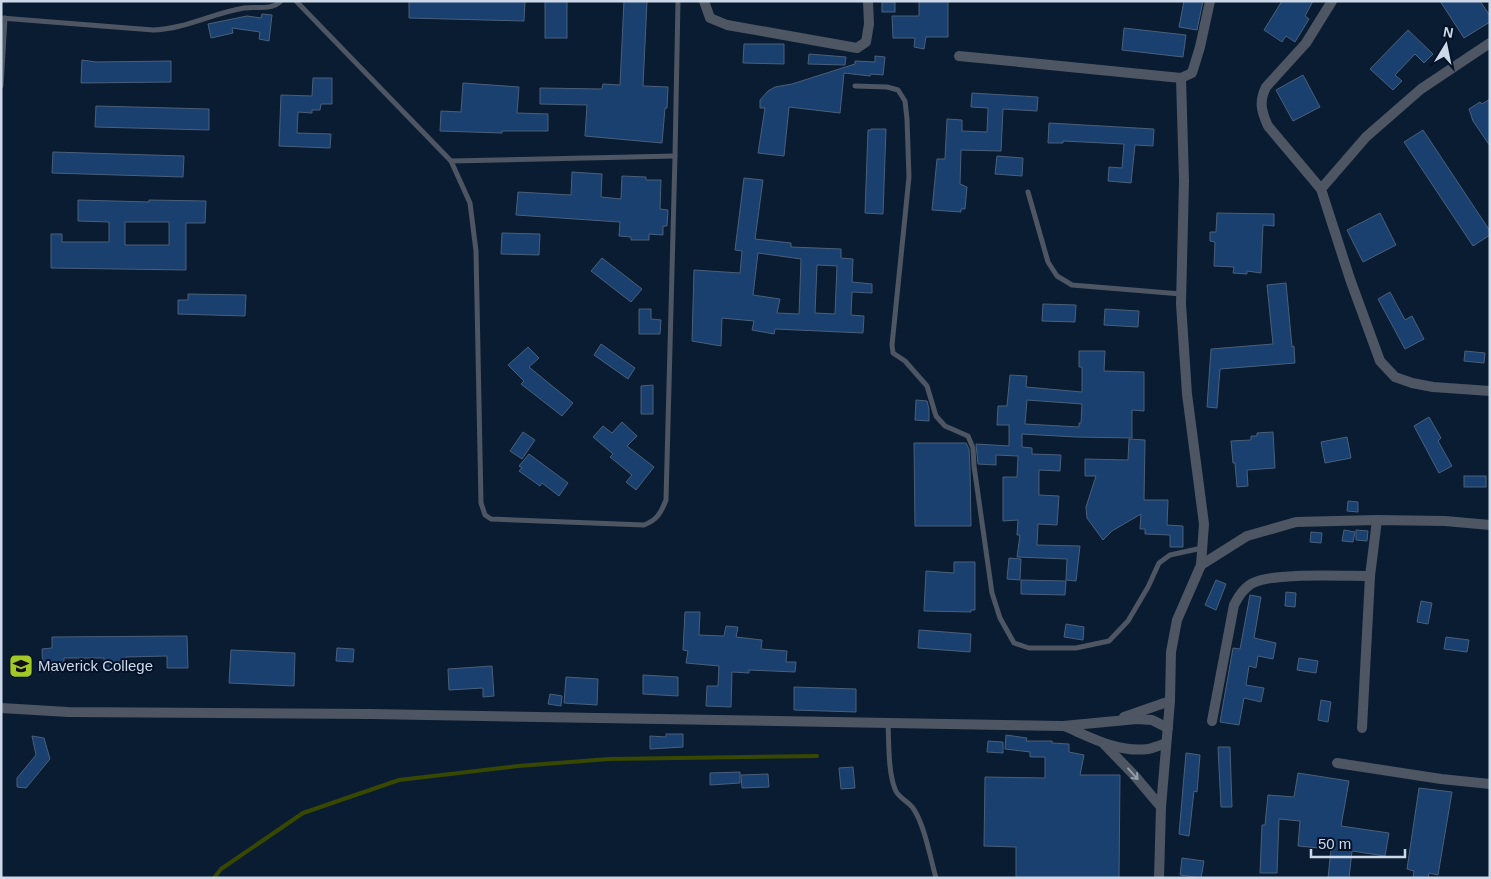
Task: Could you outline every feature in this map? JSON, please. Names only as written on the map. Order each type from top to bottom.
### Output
[{"type":"street","points":[[704,1],[710,18],[727,25],[857,48],[866,42],[868,1]]},
{"type":"street","points":[[959,56],[1181,78],[1192,73],[1200,48],[1210,1]]},
{"type":"street","points":[[1332,1],[1306,43],[1266,86],[1262,95],[1261,106],[1263,115],[1268,126],[1321,189],[1350,279],[1380,361],[1394,377],[1412,383],[1433,387],[1490,391]]},
{"type":"street","points":[[1321,189],[1366,137],[1421,89],[1490,43]]},
{"type":"street","points":[[1159,878],[1161,807],[1170,701],[1171,652],[1177,620],[1201,565],[1204,524],[1187,394],[1181,294],[1184,181],[1181,78]]},
{"type":"street","points":[[1362,728],[1370,576],[1377,520]]},
{"type":"street","points":[[1201,565],[1247,536],[1296,522],[1445,521],[1490,525]]},
{"type":"street","points":[[1212,721],[1234,605],[1241,593],[1251,584],[1282,576],[1370,576]]},
{"type":"street","points":[[1113,721],[1170,701]]},
{"type":"street","points":[[1,708],[68,712],[446,715],[1063,726],[1113,721],[1152,720],[1168,728]]},
{"type":"street","points":[[1063,726],[1103,743],[1137,749],[1149,749],[1166,742]]},
{"type":"street","points":[[1103,743],[1161,807]]},
{"type":"street","points":[[1337,763],[1441,779],[1490,784]]},
{"type":"lane","points":[[1,86],[3,18],[159,30],[176,28],[250,7],[272,8],[281,1]]},
{"type":"lane","points":[[296,1],[451,161],[470,203],[476,251],[481,503],[485,515],[491,519],[644,526],[654,522],[666,500],[676,156],[678,1]]},
{"type":"lane","points":[[855,86],[887,87],[898,90],[905,101],[909,177],[894,317],[893,353],[905,361],[927,386],[936,416],[945,426],[968,436],[973,448],[992,593],[1000,618],[1014,643],[1029,648],[1076,648],[1109,641],[1128,621],[1148,587],[1159,563],[1170,555],[1202,548]]},
{"type":"lane","points":[[451,161],[676,156]]},
{"type":"lane","points":[[1028,192],[1048,262],[1057,276],[1072,285],[1181,294]]},
{"type":"lane","points":[[888,723],[894,788],[899,796],[913,809],[920,825],[936,878]]},
{"type":"building","points":[[409,1],[525,1],[524,21],[409,18]]},
{"type":"building","points":[[545,1],[567,1],[567,38],[545,38]]},
{"type":"building","points":[[624,1],[647,1],[643,86],[668,87],[662,143],[585,136],[587,105],[540,104],[540,88],[602,89],[603,84],[620,85]]},
{"type":"building","points":[[919,1],[948,1],[948,37],[926,37],[924,49],[914,47],[915,38],[893,38],[892,16],[919,16]]},
{"type":"building","points":[[1184,1],[1203,1],[1197,30],[1179,27]]},
{"type":"building","points":[[1282,1],[1313,1],[1305,16],[1309,19],[1295,42],[1286,36],[1282,42],[1264,30]]},
{"type":"building","points":[[1440,1],[1480,1],[1490,16],[1490,22],[1464,38]]},
{"type":"building","points":[[882,2],[895,2],[895,12],[882,12]]},
{"type":"building","points":[[262,14],[272,15],[269,41],[259,39],[260,32],[232,28],[233,33],[211,38],[208,24],[247,16],[261,18]]},
{"type":"building","points":[[1124,28],[1186,35],[1183,57],[1122,50]]},
{"type":"building","points":[[1408,30],[1433,54],[1424,63],[1415,54],[1395,75],[1402,81],[1393,90],[1370,69]]},
{"type":"building","points":[[744,44],[784,44],[784,64],[743,63]]},
{"type":"building","points":[[809,54],[846,57],[845,65],[808,64]]},
{"type":"building","points":[[875,56],[885,57],[883,75],[871,74],[870,76],[844,73],[840,113],[789,107],[784,156],[758,153],[765,108],[760,108],[760,100],[768,91],[775,87],[792,84],[855,64],[855,61],[875,62]]},
{"type":"building","points":[[82,60],[96,62],[171,61],[171,82],[81,83]]},
{"type":"building","points":[[1303,75],[1320,107],[1293,121],[1276,90]]},
{"type":"building","points":[[313,78],[332,78],[332,104],[321,104],[320,110],[312,110],[312,113],[298,112],[297,133],[331,134],[330,148],[279,146],[281,95],[312,96]]},
{"type":"building","points":[[463,83],[519,87],[517,113],[548,114],[548,131],[502,131],[502,133],[440,131],[441,111],[461,112]]},
{"type":"building","points":[[972,93],[1038,97],[1037,111],[1003,109],[1001,151],[961,150],[960,184],[967,187],[965,209],[961,209],[961,212],[932,210],[937,159],[945,159],[947,119],[962,120],[962,131],[987,132],[988,108],[971,107]]},
{"type":"building","points":[[1490,99],[1490,146],[1473,121],[1469,109],[1480,102],[1482,104]]},
{"type":"building","points":[[96,106],[209,109],[209,130],[95,127]]},
{"type":"building","points":[[1049,123],[1154,129],[1153,146],[1135,145],[1131,183],[1108,181],[1109,167],[1122,168],[1124,144],[1063,141],[1063,143],[1048,143]]},
{"type":"building","points":[[886,129],[883,214],[865,213],[868,130]]},
{"type":"building","points":[[1423,130],[1490,231],[1490,235],[1473,246],[1404,142]]},
{"type":"building","points":[[53,152],[184,156],[183,177],[52,173]]},
{"type":"building","points":[[997,156],[1023,158],[1022,176],[995,174]]},
{"type":"building","points":[[572,172],[602,174],[601,197],[621,199],[622,176],[646,177],[646,180],[661,180],[660,209],[668,210],[667,226],[663,226],[663,235],[649,234],[649,240],[631,240],[631,237],[619,236],[620,222],[516,215],[518,192],[571,195]]},
{"type":"building","points":[[744,178],[763,180],[755,239],[791,243],[791,247],[841,249],[841,258],[853,259],[852,282],[872,284],[872,293],[852,292],[851,315],[864,316],[863,333],[775,329],[774,334],[752,330],[754,321],[722,318],[721,346],[692,341],[694,270],[740,273],[742,251],[735,250]],"holes":[[[758,253],[801,259],[799,314],[777,313],[780,299],[753,295]],[[817,265],[837,266],[835,314],[815,313]]]},
{"type":"building","points":[[78,200],[206,201],[205,223],[186,223],[186,270],[51,268],[51,234],[62,234],[62,242],[109,242],[109,222],[78,221]],"holes":[[[125,222],[169,222],[169,245],[125,245]]]},
{"type":"building","points":[[1217,213],[1274,214],[1274,226],[1263,225],[1261,273],[1247,271],[1247,274],[1233,273],[1234,267],[1214,266],[1215,242],[1210,241],[1210,232],[1216,232]]},
{"type":"building","points":[[1380,213],[1396,245],[1363,262],[1347,230]]},
{"type":"building","points":[[502,233],[540,234],[539,255],[501,254]]},
{"type":"building","points":[[602,258],[642,289],[631,302],[591,271]]},
{"type":"building","points":[[1286,283],[1295,363],[1220,369],[1217,408],[1207,407],[1211,349],[1273,344],[1267,285]]},
{"type":"building","points":[[1390,292],[1405,320],[1412,316],[1424,339],[1405,349],[1378,299]]},
{"type":"building","points":[[188,294],[246,295],[245,316],[178,314],[178,300],[188,300]]},
{"type":"building","points":[[1043,304],[1076,305],[1075,322],[1042,321]]},
{"type":"building","points":[[639,309],[651,309],[651,319],[661,320],[660,334],[639,334]]},
{"type":"building","points":[[1105,309],[1139,311],[1138,327],[1104,325]]},
{"type":"building","points":[[601,344],[635,368],[628,379],[594,355]]},
{"type":"building","points":[[528,347],[539,358],[529,367],[573,403],[562,416],[521,384],[524,381],[508,365]]},
{"type":"building","points":[[1079,351],[1105,351],[1104,371],[1144,372],[1144,411],[1132,410],[1132,438],[1022,434],[1022,447],[1032,448],[1032,454],[1061,455],[1060,471],[1039,470],[1039,495],[1059,496],[1057,525],[1038,524],[1037,545],[1080,546],[1076,581],[1066,580],[1067,559],[1017,557],[1020,535],[1017,535],[1018,520],[1003,521],[1003,477],[1017,477],[1018,456],[996,455],[996,465],[978,464],[976,444],[1009,446],[1009,425],[997,425],[998,406],[1007,406],[1010,375],[1027,376],[1026,387],[1082,392],[1082,367],[1079,367]],"holes":[[[1027,400],[1082,404],[1079,427],[1025,424]]]},
{"type":"building","points":[[1465,351],[1485,353],[1484,363],[1464,361]]},
{"type":"building","points":[[653,385],[653,414],[641,414],[641,386]]},
{"type":"building","points":[[916,400],[927,401],[929,421],[915,420]]},
{"type":"building","points":[[1429,417],[1441,438],[1438,441],[1452,466],[1439,473],[1414,426]]},
{"type":"building","points":[[622,422],[637,436],[627,446],[654,467],[636,490],[626,482],[632,475],[610,457],[613,454],[593,437],[603,426],[612,433]]},
{"type":"building","points":[[523,432],[535,440],[522,459],[510,451]]},
{"type":"building","points":[[1273,432],[1275,468],[1247,470],[1248,486],[1237,487],[1231,441],[1251,440],[1251,436],[1257,436],[1257,433]]},
{"type":"building","points":[[1347,437],[1351,458],[1325,463],[1321,442]]},
{"type":"building","points":[[1129,439],[1145,440],[1144,500],[1168,500],[1167,525],[1183,526],[1183,547],[1170,547],[1170,535],[1145,534],[1145,529],[1140,529],[1141,514],[1112,531],[1103,540],[1087,518],[1086,507],[1096,476],[1085,476],[1085,459],[1128,460]]},
{"type":"building","points":[[914,443],[966,443],[969,449],[971,526],[915,526]]},
{"type":"building","points":[[529,454],[568,483],[559,496],[542,483],[540,486],[519,471],[522,468],[519,466]]},
{"type":"building","points":[[1464,476],[1486,476],[1486,487],[1464,487]]},
{"type":"building","points":[[1348,501],[1358,502],[1358,512],[1347,511]]},
{"type":"building","points":[[1344,530],[1355,532],[1353,542],[1342,541]]},
{"type":"building","points":[[1356,530],[1368,531],[1367,541],[1356,540]]},
{"type":"building","points":[[1311,532],[1322,533],[1321,543],[1310,542]]},
{"type":"building","points":[[1009,558],[1021,559],[1020,580],[1007,579]]},
{"type":"building","points":[[954,562],[975,562],[975,610],[971,610],[971,612],[924,611],[926,571],[954,573]]},
{"type":"building","points":[[1021,580],[1066,581],[1065,595],[1021,594]]},
{"type":"building","points":[[1216,580],[1226,584],[1216,610],[1205,605]]},
{"type":"building","points":[[1286,592],[1296,593],[1295,607],[1285,606]]},
{"type":"building","points":[[1250,595],[1261,597],[1254,638],[1276,643],[1273,659],[1258,656],[1256,668],[1249,666],[1246,685],[1264,688],[1261,702],[1244,698],[1239,725],[1220,722],[1233,648],[1240,649]]},
{"type":"building","points":[[1421,601],[1432,603],[1428,624],[1417,622]]},
{"type":"building","points":[[685,612],[700,612],[699,635],[724,636],[726,626],[738,627],[736,637],[762,640],[761,649],[787,651],[786,662],[796,662],[795,672],[749,670],[749,673],[732,672],[731,707],[706,706],[707,686],[718,686],[719,666],[686,663],[688,651],[683,650]]},
{"type":"building","points":[[1066,624],[1084,627],[1083,640],[1064,637]]},
{"type":"building","points":[[919,630],[971,634],[970,652],[918,648]]},
{"type":"building","points":[[187,636],[188,668],[167,668],[167,656],[126,657],[126,671],[104,671],[104,658],[64,658],[64,672],[43,672],[42,649],[52,648],[52,637]]},
{"type":"building","points":[[1446,637],[1469,640],[1467,652],[1444,649]]},
{"type":"building","points":[[337,648],[354,649],[353,662],[336,661]]},
{"type":"building","points":[[231,650],[295,653],[294,686],[229,683]]},
{"type":"building","points":[[1299,658],[1318,661],[1316,673],[1297,670]]},
{"type":"building","points":[[492,666],[494,696],[483,697],[483,688],[449,690],[448,669]]},
{"type":"building","points":[[643,675],[678,677],[678,696],[643,694]]},
{"type":"building","points":[[566,677],[598,679],[597,705],[564,703]]},
{"type":"building","points":[[794,687],[856,689],[856,712],[794,710]]},
{"type":"building","points":[[550,694],[562,696],[561,706],[548,704]]},
{"type":"building","points":[[1321,700],[1331,702],[1328,722],[1318,720]]},
{"type":"building","points":[[666,734],[683,734],[683,747],[650,749],[650,736],[666,737]]},
{"type":"building","points":[[1006,735],[1027,738],[1026,741],[1052,741],[1052,743],[1069,744],[1069,752],[1084,755],[1080,775],[1120,775],[1119,878],[1016,878],[1016,847],[984,846],[985,777],[1045,778],[1045,757],[1030,757],[1030,752],[1005,749]]},
{"type":"building","points":[[32,736],[44,738],[50,759],[26,788],[17,787],[17,778],[36,755]]},
{"type":"building","points":[[988,741],[1003,742],[1003,753],[987,752]]},
{"type":"building","points":[[1218,747],[1230,747],[1232,807],[1221,807]]},
{"type":"building","points":[[1186,753],[1200,755],[1197,792],[1194,791],[1189,836],[1179,834]]},
{"type":"building","points":[[853,767],[855,788],[841,789],[839,768]]},
{"type":"building","points":[[740,772],[740,783],[710,785],[710,773]]},
{"type":"building","points":[[1298,773],[1349,781],[1341,826],[1389,833],[1385,856],[1352,851],[1349,878],[1328,878],[1331,849],[1298,846],[1300,821],[1279,819],[1277,873],[1260,873],[1262,825],[1265,825],[1268,795],[1294,797]]},
{"type":"building","points":[[768,774],[769,787],[742,788],[741,775]]},
{"type":"building","points":[[1419,788],[1452,792],[1438,875],[1429,873],[1428,878],[1413,878],[1414,871],[1407,869]]},
{"type":"building","points":[[1182,858],[1204,861],[1201,878],[1180,875]]},
{"type":"waterway","points":[[214,878],[221,869],[303,813],[399,780],[518,766],[609,759],[817,756]]},
{"type":"place","name":"Maverick College","points":[[21,666]]}]
